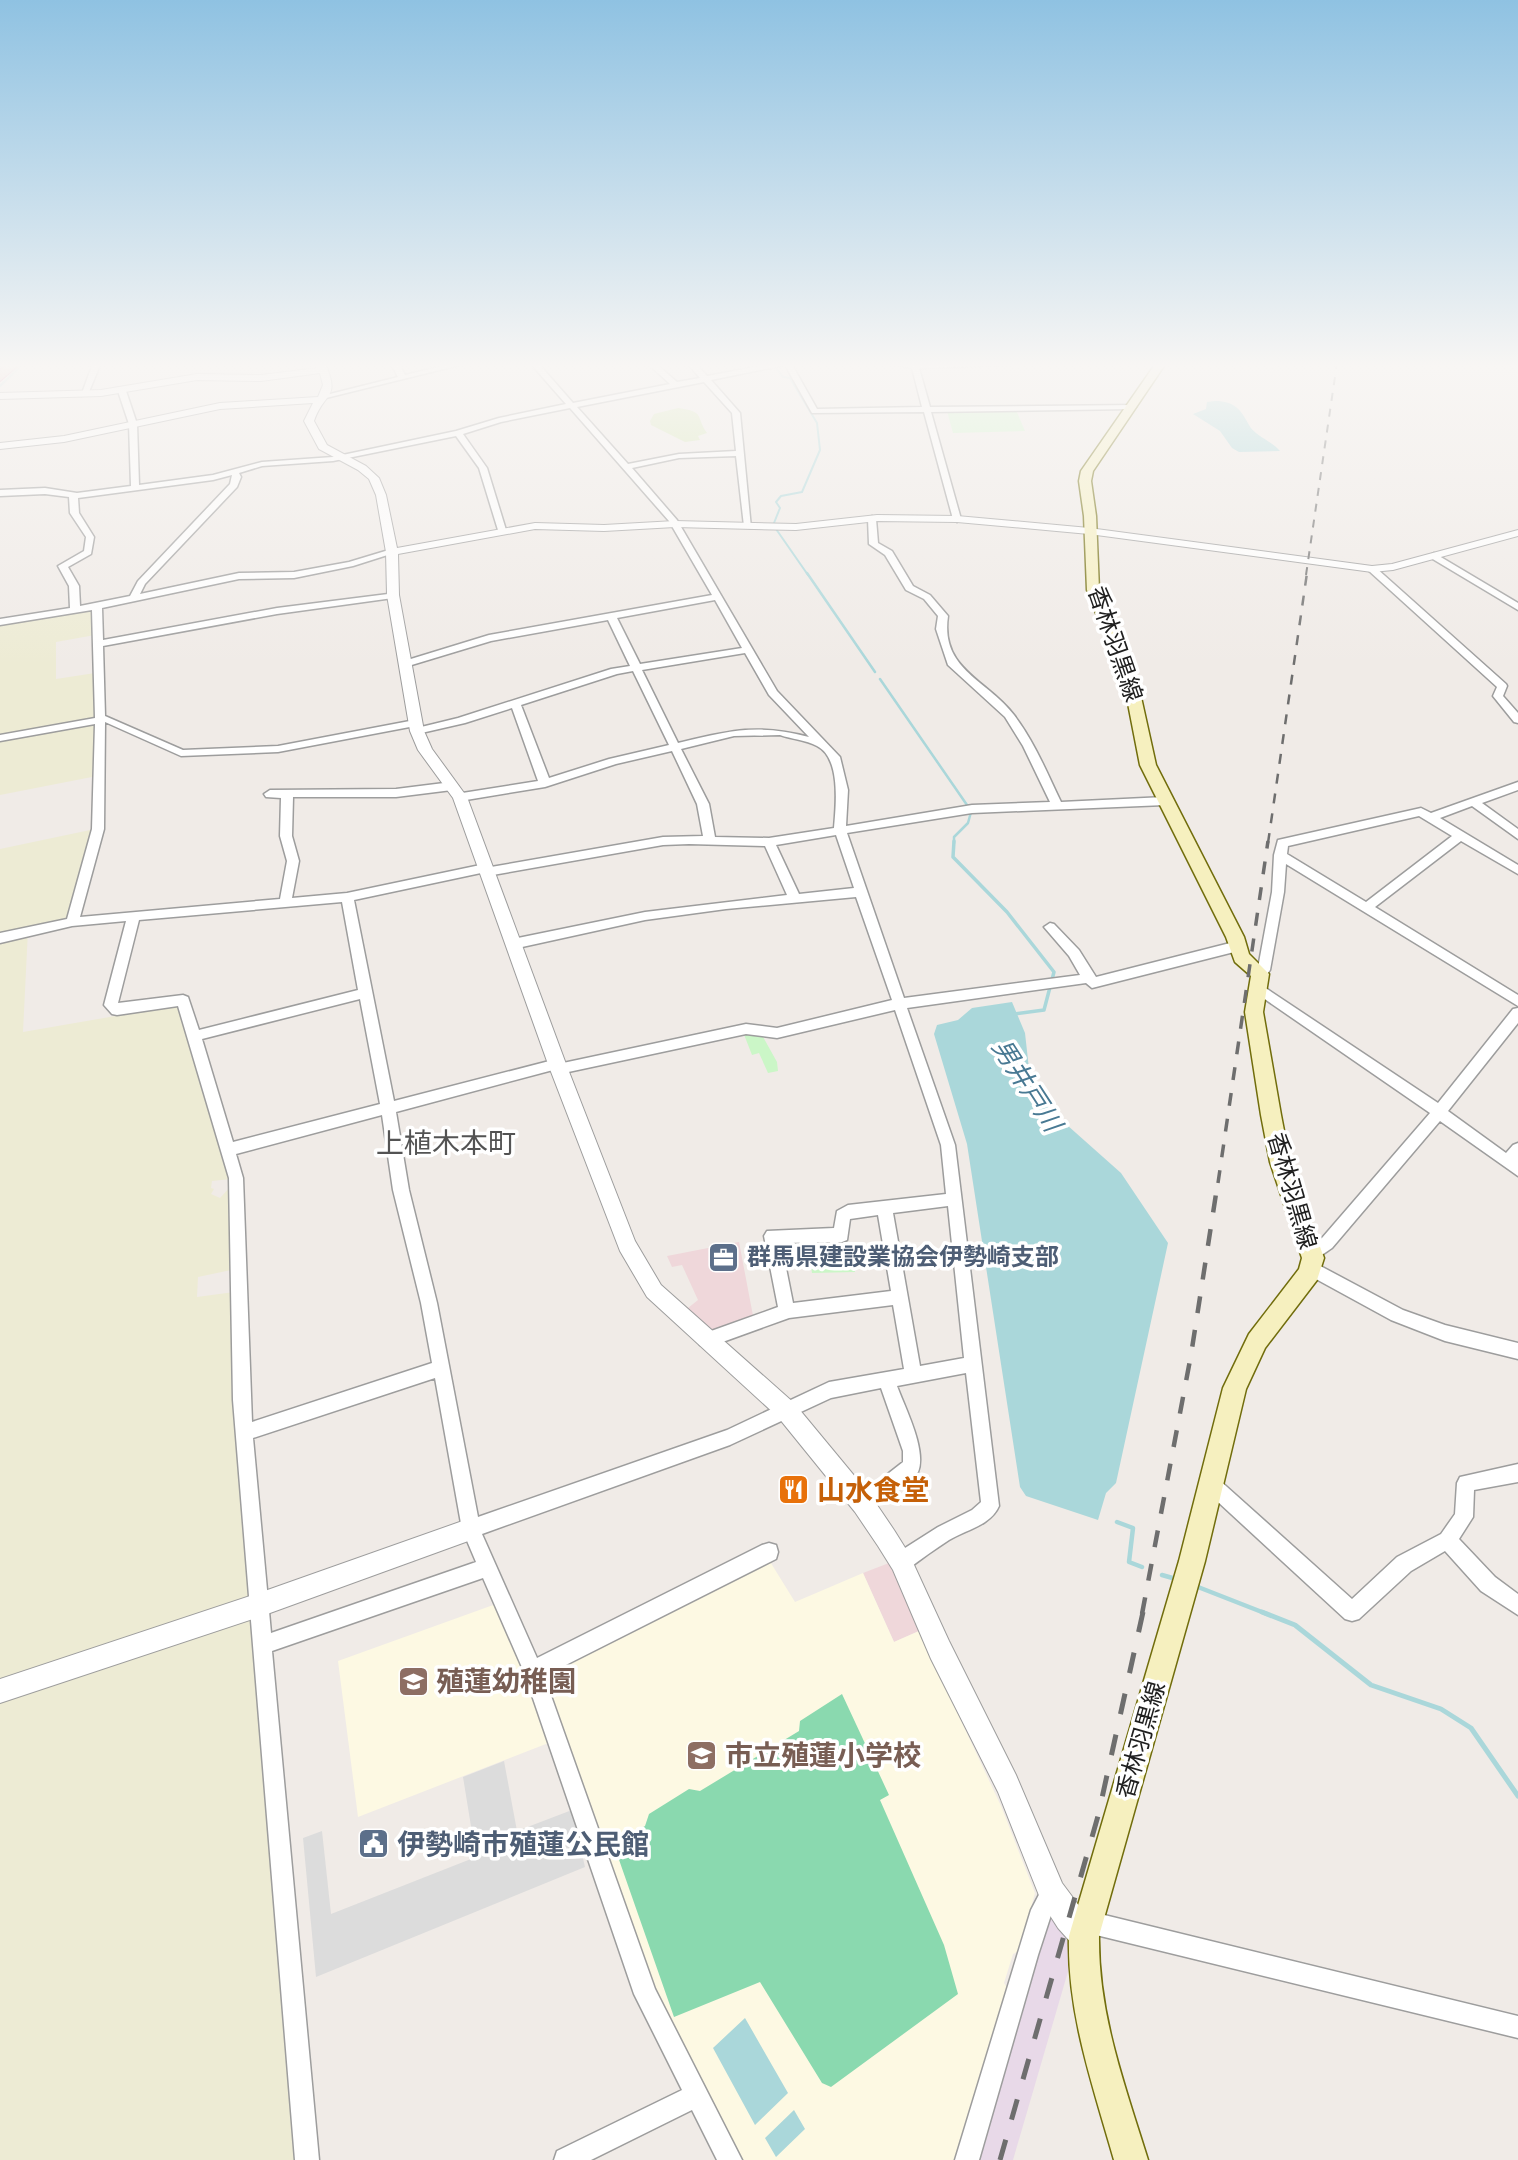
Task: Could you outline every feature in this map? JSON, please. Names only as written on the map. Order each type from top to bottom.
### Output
[{"type":"main road","name":"香林羽黒線","points":[[1092,464],[1085,481],[1093,590],[1126,670],[1140,717],[1147,765],[1186,838],[1244,960],[1259,981],[1254,1012],[1278,1154],[1311,1260],[1269,1321],[1241,1371],[1185,1586],[1086,1929],[1083,1962],[1087,1996],[1131,2160]]},
{"type":"street","points":[[134,464],[135,488]]},
{"type":"street","points":[[0,493],[45,491],[74,495],[235,472],[267,464]]},
{"type":"street","points":[[354,464],[374,478],[381,495],[391,552],[393,595],[416,727],[425,750],[456,791],[627,1245],[654,1291],[786,1410],[863,1504],[901,1562],[940,1650],[1007,1784],[1052,1893],[1068,1918],[1086,1929],[1518,2027]]},
{"type":"street","points":[[478,464],[488,479],[502,530]]},
{"type":"street","points":[[623,464],[675,524],[773,693],[835,757],[842,790],[840,831],[948,1145],[989,1506],[978,1516],[950,1529],[901,1562]]},
{"type":"street","points":[[626,467],[641,464]]},
{"type":"street","points":[[742,464],[748,526]]},
{"type":"street","points":[[942,464],[957,519]]},
{"type":"street","points":[[133,599],[141,583],[233,485],[237,477],[235,472]]},
{"type":"street","points":[[74,495],[72,511],[90,537],[88,552],[63,566],[74,586],[75,610]]},
{"type":"street","points":[[873,519],[874,544],[889,553],[909,589],[926,597],[943,616],[941,629],[953,665],[1009,715],[1028,746],[1057,805]]},
{"type":"street","points":[[0,622],[97,606],[239,576],[305,573],[391,552],[536,526],[604,528],[675,524],[805,527],[873,519],[986,520],[1090,531],[1372,569],[1434,556],[1518,533]]},
{"type":"street","points":[[1434,556],[1518,607]]},
{"type":"street","points":[[1372,569],[1502,686],[1498,696],[1518,720]]},
{"type":"street","points":[[98,644],[277,611],[393,595]]},
{"type":"street","points":[[405,664],[489,638],[717,597]]},
{"type":"street","points":[[72,922],[98,828],[100,719],[97,606]]},
{"type":"street","points":[[611,616],[703,804],[710,842]]},
{"type":"street","points":[[0,738],[107,719],[181,753],[278,749],[461,721],[515,702],[636,667],[748,650]]},
{"type":"street","points":[[515,702],[545,783]]},
{"type":"street","points":[[270,794],[456,791],[545,783],[613,761],[734,733],[780,732],[824,745]]},
{"type":"street","points":[[1431,817],[1518,786]]},
{"type":"street","points":[[285,902],[293,861],[286,836],[287,794]]},
{"type":"street","points":[[0,938],[72,922],[347,897],[486,870],[663,841],[680,839],[769,842],[972,809],[1164,801]]},
{"type":"street","points":[[1475,803],[1518,835]]},
{"type":"street","points":[[1518,870],[1421,811],[1282,842],[1278,892],[1264,970],[1259,981],[1513,1166],[1518,1149]]},
{"type":"street","points":[[1367,907],[1461,835]]},
{"type":"street","points":[[769,842],[795,898]]},
{"type":"street","points":[[1280,855],[1518,1001]]},
{"type":"street","points":[[513,944],[645,916],[861,892]]},
{"type":"street","points":[[347,897],[401,1190],[429,1303],[471,1530],[533,1671],[645,1994],[730,2160]]},
{"type":"street","points":[[134,916],[111,1004],[117,1010],[183,1000],[236,1178],[244,1433],[307,2160]]},
{"type":"street","points":[[1050,926],[1074,953],[1092,983],[1238,946]]},
{"type":"street","points":[[228,1150],[558,1066],[746,1029],[777,1033],[900,1004],[1090,978]]},
{"type":"street","points":[[194,1037],[365,993]]},
{"type":"street","points":[[1518,1013],[1513,1033],[1439,1112],[1311,1260],[1397,1315],[1445,1333],[1518,1351]]},
{"type":"street","points":[[789,1311],[784,1302],[772,1236],[842,1235],[842,1216],[848,1212],[954,1199]]},
{"type":"street","points":[[884,1208],[914,1373]]},
{"type":"street","points":[[706,1340],[789,1311],[899,1297]]},
{"type":"street","points":[[0,1691],[259,1605],[730,1437],[829,1390],[973,1364]]},
{"type":"street","points":[[244,1433],[441,1368]]},
{"type":"street","points":[[863,1504],[912,1466],[912,1451],[886,1378]]},
{"type":"street","points":[[1211,1484],[1352,1612],[1404,1564],[1447,1540],[1464,1517],[1466,1483],[1518,1473]]},
{"type":"street","points":[[1447,1540],[1488,1584],[1518,1606]]},
{"type":"street","points":[[533,1671],[769,1552]]},
{"type":"street","points":[[262,1645],[487,1567]]},
{"type":"street","points":[[967,2160],[1027,1955],[1042,1910],[1052,1893]]},
{"type":"street","points":[[566,2160],[696,2095]]},
{"type":"shaded area","points":[[94,609],[95,635],[56,642],[56,679],[95,673],[95,718],[0,736],[0,624]]},
{"type":"shaded area","points":[[96,723],[97,776],[0,795],[0,741]]},
{"type":"shaded area","points":[[95,829],[68,919],[28,930],[23,1032],[179,1005],[231,1179],[212,1181],[211,1188],[214,1189],[211,1194],[220,1198],[231,1186],[231,1270],[198,1277],[197,1297],[234,1292],[301,2160],[0,2160],[0,849]]},
{"type":"shaded area","points":[[739,1242],[754,1321],[712,1335],[682,1307],[688,1308],[698,1300],[682,1265],[672,1267],[667,1256]]},
{"type":"shaded area","points":[[769,1560],[795,1602],[863,1573],[894,1642],[919,1631],[1001,1806],[1035,1893],[1019,1951],[1013,1954],[1004,1983],[1008,1989],[957,2160],[742,2160],[653,1992],[544,1674]]},
{"type":"shaded area","points":[[889,1563],[919,1631],[894,1642],[863,1573]]},
{"type":"shaded area","points":[[496,1604],[527,1675],[551,1742],[358,1817],[338,1661]]},
{"type":"shaded area","points":[[504,1761],[517,1831],[572,1810],[585,1867],[316,1977],[303,1838],[322,1831],[331,1914],[476,1857],[463,1777]]},
{"type":"shaded area","points":[[1051,1917],[1074,1951],[1013,2160],[976,2160],[1044,1928]]},
{"type":"green space","points":[[743,1032],[762,1035],[777,1062],[778,1071],[768,1073],[759,1053],[752,1055]]},
{"type":"green space","points":[[850,1243],[855,1272],[812,1273],[808,1245]]},
{"type":"green space","points":[[842,1694],[889,1795],[880,1800],[944,1945],[958,1994],[831,2087],[822,2083],[760,1982],[674,2017],[617,1854],[617,1843],[645,1826],[649,1814],[689,1789],[700,1791],[799,1731],[800,1721]]},
{"type":"water","points":[[1012,1002],[1025,1033],[1029,1069],[1058,1117],[1121,1173],[1168,1243],[1116,1483],[1106,1493],[1098,1520],[1026,1496],[1020,1487],[967,1144],[934,1034],[937,1025],[958,1020],[972,1008]]},
{"type":"water","points":[[745,2018],[788,2093],[755,2125],[713,2048]]},
{"type":"water","points":[[794,2110],[805,2129],[776,2157],[765,2138]]},
{"type":"waterway","name":"男井戸川","points":[[774,523],[780,508],[776,502],[781,496],[802,492],[814,464]]},
{"type":"waterway","name":"男井戸川","points":[[776,529],[808,575]]},
{"type":"waterway","name":"男井戸川","points":[[807,573],[875,672]]},
{"type":"waterway","name":"男井戸川","points":[[880,679],[967,805]]},
{"type":"waterway","name":"男井戸川","points":[[954,841],[954,837],[968,823],[971,812]]},
{"type":"waterway","name":"男井戸川","points":[[954,841],[953,857],[1007,912],[1054,972],[1044,1010],[1014,1014]]},
{"type":"waterway","name":"男井戸川","points":[[1117,1522],[1133,1528],[1129,1562],[1142,1567]]},
{"type":"waterway","name":"男井戸川","points":[[1162,1575],[1176,1579]]},
{"type":"waterway","name":"男井戸川","points":[[1198,1587],[1267,1614]]},
{"type":"waterway","name":"男井戸川","points":[[1262,1612],[1295,1625],[1371,1685],[1441,1709],[1471,1728],[1518,1796]]},
{"type":"railway","points":[[1306,575],[1322,464]]},
{"type":"railway","points":[[1268,843],[1307,573]]},
{"type":"railway","points":[[1218,1183],[1268,841]]},
{"type":"railway","points":[[1142,1614],[1191,1355],[1218,1181]]},
{"type":"railway","points":[[1000,2160],[1098,1816],[1143,1612]]},
{"type":"place","name":"群馬県建設業協会伊勢崎支部","points":[[724,1257]]},
{"type":"place","name":"山水食堂","points":[[794,1490]]},
{"type":"place","name":"殖蓮幼稚園","points":[[413,1681]]},
{"type":"place","name":"市立殖蓮小学校","points":[[702,1755]]},
{"type":"place","name":"伊勢崎市殖蓮公民館","points":[[374,1844]]},
{"type":"district","name":"上植木本町","points":[[446,1143]]}]
